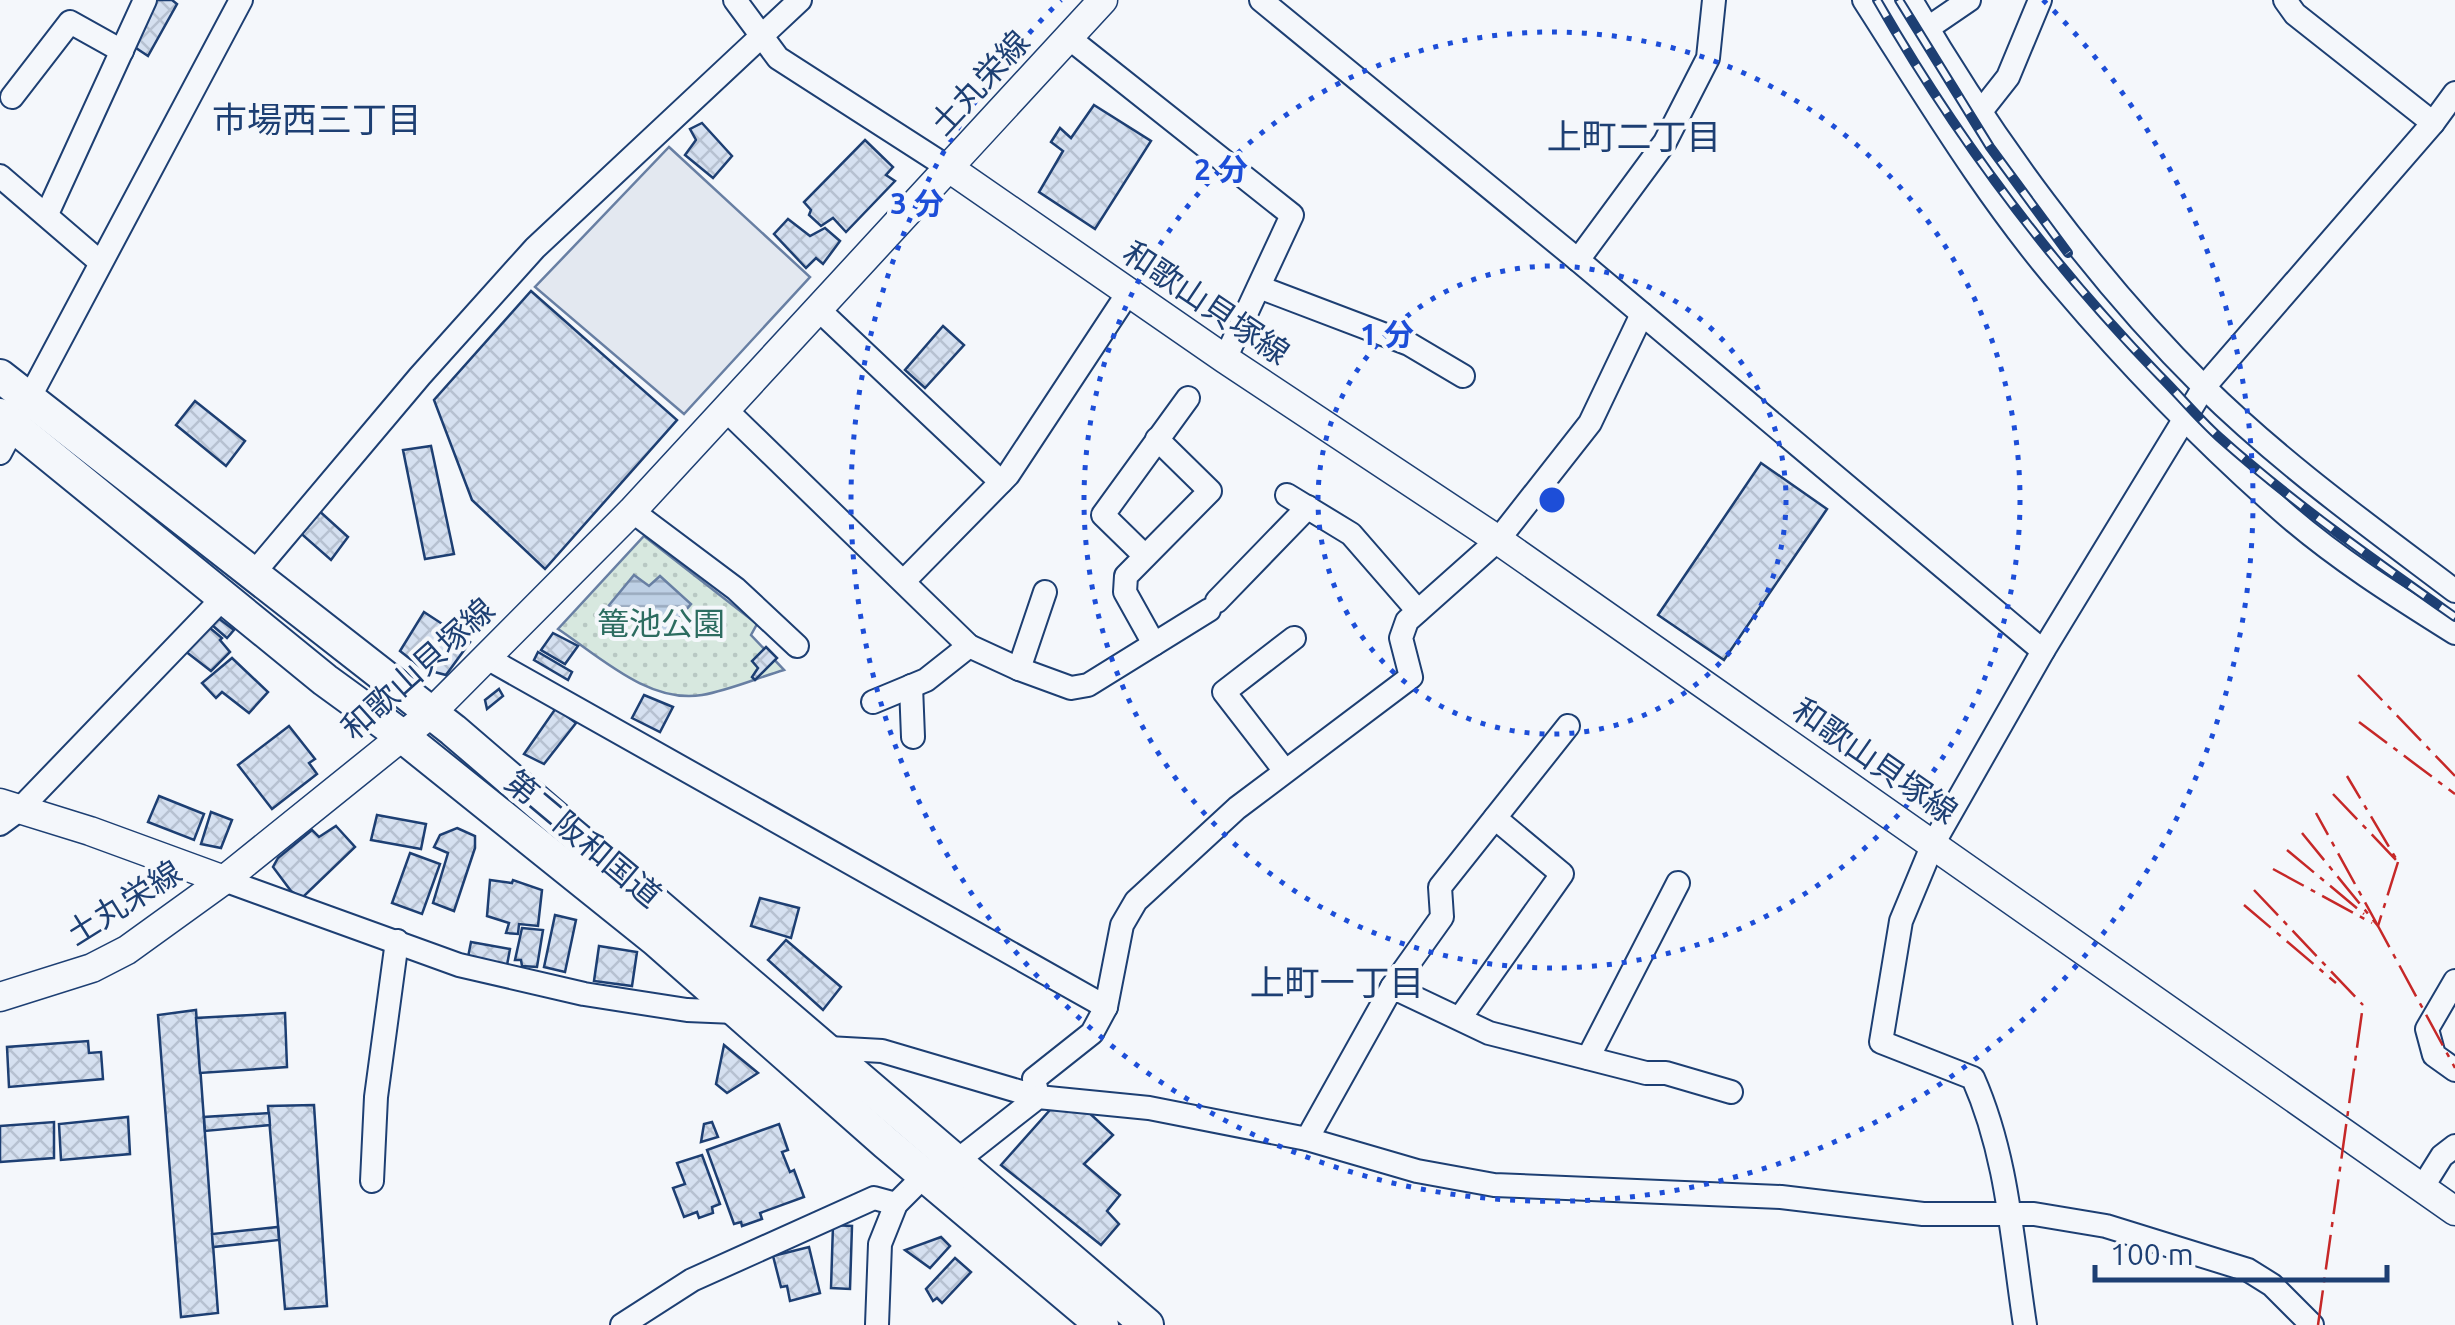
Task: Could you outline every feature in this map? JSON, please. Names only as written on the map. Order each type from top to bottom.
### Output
[{"type":"highway","name":"第二阪和国道","points":[[0,376],[10,423],[325,680],[402,736],[656,940],[1102,1325]]},
{"type":"highway","name":"第二阪和国道","points":[[10,423],[252,574],[468,742],[1147,1325]]},
{"type":"main road","name":"土丸栄線","points":[[949,168],[1103,0]]},
{"type":"main road","name":"和歌山貝塚線","points":[[224,880],[430,714],[632,510],[949,168],[1498,540],[2455,1211]]},
{"type":"main road","points":[[7,813],[90,831],[224,880]]},
{"type":"main road","name":"土丸栄線","points":[[0,997],[92,968],[127,950],[224,880]]},
{"type":"street","points":[[48,214],[145,0]]},
{"type":"street","points":[[735,0],[778,58],[949,168]]},
{"type":"street","points":[[252,574],[535,248],[800,0]]},
{"type":"street","points":[[1261,0],[1578,260],[2042,651]]},
{"type":"street","points":[[1578,260],[1665,142],[1708,58],[1714,0]]},
{"type":"street","points":[[1864,0],[1959,148],[2062,286],[2185,420],[2283,512],[2400,598],[2455,633]]},
{"type":"street","points":[[1911,0],[2059,222],[2138,316],[2204,387],[2317,486],[2455,591]]},
{"type":"street","points":[[1928,28],[1969,0]]},
{"type":"street","points":[[1982,110],[2008,77],[2040,0]]},
{"type":"street","points":[[2285,0],[2295,14],[2433,123]]},
{"type":"street","points":[[10,423],[100,262],[236,1]]},
{"type":"street","points":[[12,97],[70,22],[122,51]]},
{"type":"street","points":[[1069,38],[1292,215],[1226,359]]},
{"type":"street","points":[[2025,1325],[2008,1213],[2009,1193],[1988,1112],[1973,1078],[1881,1042],[1901,922],[1933,844],[2042,651],[2204,387],[2455,93]]},
{"type":"street","points":[[0,176],[100,262]]},
{"type":"street","points":[[1258,287],[1408,344],[1463,376]]},
{"type":"street","points":[[904,581],[1001,482],[1128,292]]},
{"type":"street","points":[[819,310],[1001,482]]},
{"type":"street","points":[[1038,1097],[1034,1079],[1092,1033],[1106,1007],[1122,925],[1136,901],[1236,808],[1411,677],[1400,638],[1407,621],[1498,540],[1590,424],[1642,314]]},
{"type":"street","points":[[1145,556],[1104,515],[1188,398]]},
{"type":"street","points":[[725,410],[969,646],[1071,688],[1088,685],[1213,606],[1308,508]]},
{"type":"street","points":[[1154,644],[1125,592],[1126,576],[1210,491],[1157,438]]},
{"type":"street","points":[[1287,495],[1350,534],[1418,612]]},
{"type":"street","points":[[632,510],[736,589],[797,646]]},
{"type":"street","points":[[1018,669],[1044,592]]},
{"type":"street","points":[[0,838],[7,813],[224,597]]},
{"type":"street","points":[[1285,771],[1224,692],[1294,638]]},
{"type":"street","points":[[872,702],[926,680],[969,646]]},
{"type":"street","points":[[487,658],[1106,1007]]},
{"type":"street","points":[[910,686],[913,736]]},
{"type":"street","points":[[1307,1139],[1392,987],[1442,916],[1440,888],[1568,726]]},
{"type":"street","points":[[1460,1018],[1562,874],[1495,818]]},
{"type":"street","points":[[224,880],[459,965],[584,994],[687,1010],[735,1012]]},
{"type":"street","points":[[1588,1058],[1678,882]]},
{"type":"street","points":[[372,1180],[376,1097],[397,942]]},
{"type":"street","points":[[2455,981],[2426,1029],[2434,1055],[2455,1070]]},
{"type":"street","points":[[1392,987],[1489,1033],[1646,1073],[1666,1073],[1731,1092]]},
{"type":"street","points":[[828,1048],[882,1051],[1038,1097],[1150,1108],[1307,1139],[1417,1171],[1494,1185],[1781,1197],[1923,1214],[2008,1213],[2106,1226],[2248,1270],[2272,1286],[2312,1325]]},
{"type":"street","points":[[877,1325],[880,1244],[896,1204],[926,1174],[958,1160],[1038,1097]]},
{"type":"street","points":[[2422,1188],[2442,1156],[2455,1146]]},
{"type":"street","points":[[622,1325],[692,1280],[874,1198],[896,1204]]},
{"type":"green space","name":"篭池公園","points":[[644,536],[757,624],[751,635],[784,670],[712,693],[682,696],[626,676],[558,629]]},
{"type":"shaded area","points":[[669,147],[810,277],[684,414],[535,287]]},
{"type":"water","points":[[634,575],[649,586],[660,576],[691,604],[666,633],[655,624],[646,634],[621,611],[614,618],[605,610]]},
{"type":"building","points":[[151,0],[172,0],[177,4],[148,56],[130,44]]},
{"type":"building","points":[[1094,105],[1151,141],[1095,229],[1039,192],[1063,151],[1051,142],[1060,128],[1071,138]]},
{"type":"building","points":[[702,123],[732,156],[713,178],[685,155],[696,140],[690,129]]},
{"type":"building","points":[[865,140],[893,167],[886,175],[895,181],[846,232],[833,218],[821,226],[809,215],[811,210],[804,202]]},
{"type":"building","points":[[788,219],[810,236],[825,228],[840,241],[823,264],[816,258],[806,268],[774,234]]},
{"type":"building","points":[[531,291],[677,420],[545,569],[472,500],[434,400]]},
{"type":"building","points":[[943,326],[964,345],[925,388],[905,370]]},
{"type":"building","points":[[195,401],[245,441],[226,466],[176,425]]},
{"type":"building","points":[[431,446],[454,554],[425,559],[403,450]]},
{"type":"building","points":[[1761,463],[1827,509],[1724,660],[1658,615]]},
{"type":"building","points":[[316,508],[348,537],[331,560],[297,530]]},
{"type":"building","points":[[424,612],[470,642],[446,675],[423,669],[400,651]]},
{"type":"building","points":[[218,618],[234,630],[227,638],[212,625]]},
{"type":"building","points":[[210,628],[230,652],[211,671],[185,651]]},
{"type":"building","points":[[553,633],[578,646],[565,664],[541,650]]},
{"type":"building","points":[[766,647],[777,658],[755,680],[752,677],[758,668],[752,661]]},
{"type":"building","points":[[538,652],[572,672],[568,680],[534,660]]},
{"type":"building","points":[[232,658],[268,692],[249,713],[222,692],[216,698],[202,683]]},
{"type":"building","points":[[499,689],[503,696],[487,709],[485,700]]},
{"type":"building","points":[[644,695],[673,707],[660,732],[632,718]]},
{"type":"building","points":[[556,708],[576,723],[544,764],[524,754]]},
{"type":"building","points":[[289,726],[315,759],[309,763],[317,774],[272,809],[238,765]]},
{"type":"building","points":[[159,796],[204,814],[194,840],[148,822]]},
{"type":"building","points":[[211,812],[232,820],[221,848],[201,844]]},
{"type":"building","points":[[377,815],[426,824],[421,849],[371,840]]},
{"type":"building","points":[[336,826],[355,847],[302,898],[291,891],[273,867],[278,858],[312,830],[319,837]]},
{"type":"building","points":[[457,828],[475,836],[475,848],[454,911],[433,903],[448,853],[434,847],[440,835]]},
{"type":"building","points":[[410,853],[440,864],[422,914],[392,903]]},
{"type":"building","points":[[490,880],[513,880],[542,890],[538,926],[519,924],[518,934],[506,933],[509,923],[487,916]]},
{"type":"building","points":[[760,898],[799,908],[791,938],[751,926]]},
{"type":"building","points":[[555,915],[576,920],[565,972],[544,967]]},
{"type":"building","points":[[522,928],[543,930],[537,967],[522,966],[521,960],[515,960]]},
{"type":"building","points":[[786,940],[841,987],[823,1010],[768,960]]},
{"type":"building","points":[[471,942],[510,949],[507,965],[468,957]]},
{"type":"building","points":[[599,946],[637,952],[632,986],[594,981]]},
{"type":"building","points":[[196,1010],[218,1313],[181,1317],[158,1015]]},
{"type":"building","points":[[285,1013],[287,1067],[200,1073],[196,1018]]},
{"type":"building","points":[[88,1041],[89,1053],[101,1052],[103,1079],[9,1087],[7,1047]]},
{"type":"building","points":[[724,1045],[758,1073],[727,1093],[716,1084]]},
{"type":"building","points":[[314,1105],[327,1306],[285,1309],[268,1106]]},
{"type":"building","points":[[1084,1108],[1113,1135],[1084,1164],[1120,1195],[1107,1211],[1119,1224],[1101,1245],[1001,1165],[1050,1110]]},
{"type":"building","points":[[269,1113],[270,1125],[205,1131],[204,1117]]},
{"type":"building","points":[[128,1117],[130,1154],[61,1160],[59,1124]]},
{"type":"building","points":[[54,1122],[54,1158],[0,1162],[0,1126]]},
{"type":"building","points":[[712,1122],[718,1137],[701,1142],[704,1124]]},
{"type":"building","points":[[779,1124],[788,1150],[782,1152],[804,1197],[760,1213],[762,1219],[742,1226],[741,1222],[734,1224],[707,1150]]},
{"type":"building","points":[[702,1155],[720,1204],[712,1207],[713,1213],[699,1218],[697,1212],[684,1217],[673,1188],[685,1184],[677,1163]]},
{"type":"building","points":[[833,1225],[852,1226],[850,1289],[831,1288]]},
{"type":"building","points":[[278,1227],[279,1240],[213,1247],[212,1234]]},
{"type":"building","points":[[941,1237],[950,1246],[930,1268],[905,1250]]},
{"type":"building","points":[[809,1247],[820,1293],[790,1301],[787,1286],[781,1287],[773,1256]]},
{"type":"building","points":[[955,1258],[971,1272],[942,1303],[937,1298],[933,1301],[926,1289]]},
{"type":"railway","points":[[1877,0],[1972,149],[2043,243],[2119,333],[2247,461],[2455,617]]},
{"type":"railway","points":[[1899,0],[1990,147],[2068,253]]},
{"type":"power","points":[[2358,675],[2455,776]]},
{"type":"power","points":[[2359,722],[2455,794]]},
{"type":"power","points":[[2333,794],[2398,862],[2347,776]]},
{"type":"power","points":[[2302,833],[2378,926],[2316,813]]},
{"type":"power","points":[[2287,850],[2364,914]]},
{"type":"power","points":[[2398,862],[2378,926],[2455,1068]]},
{"type":"power","points":[[2273,869],[2372,923]]},
{"type":"power","points":[[2254,890],[2363,1005]]},
{"type":"power","points":[[2244,905],[2336,983]]},
{"type":"power","points":[[2318,1325],[2363,1005]]},
{"type":"district","name":"市場西三丁目","points":[[317,120]]},
{"type":"district","name":"上町二丁目","points":[[1634,137]]},
{"type":"district","name":"上町一丁目","points":[[1337,983]]}]
